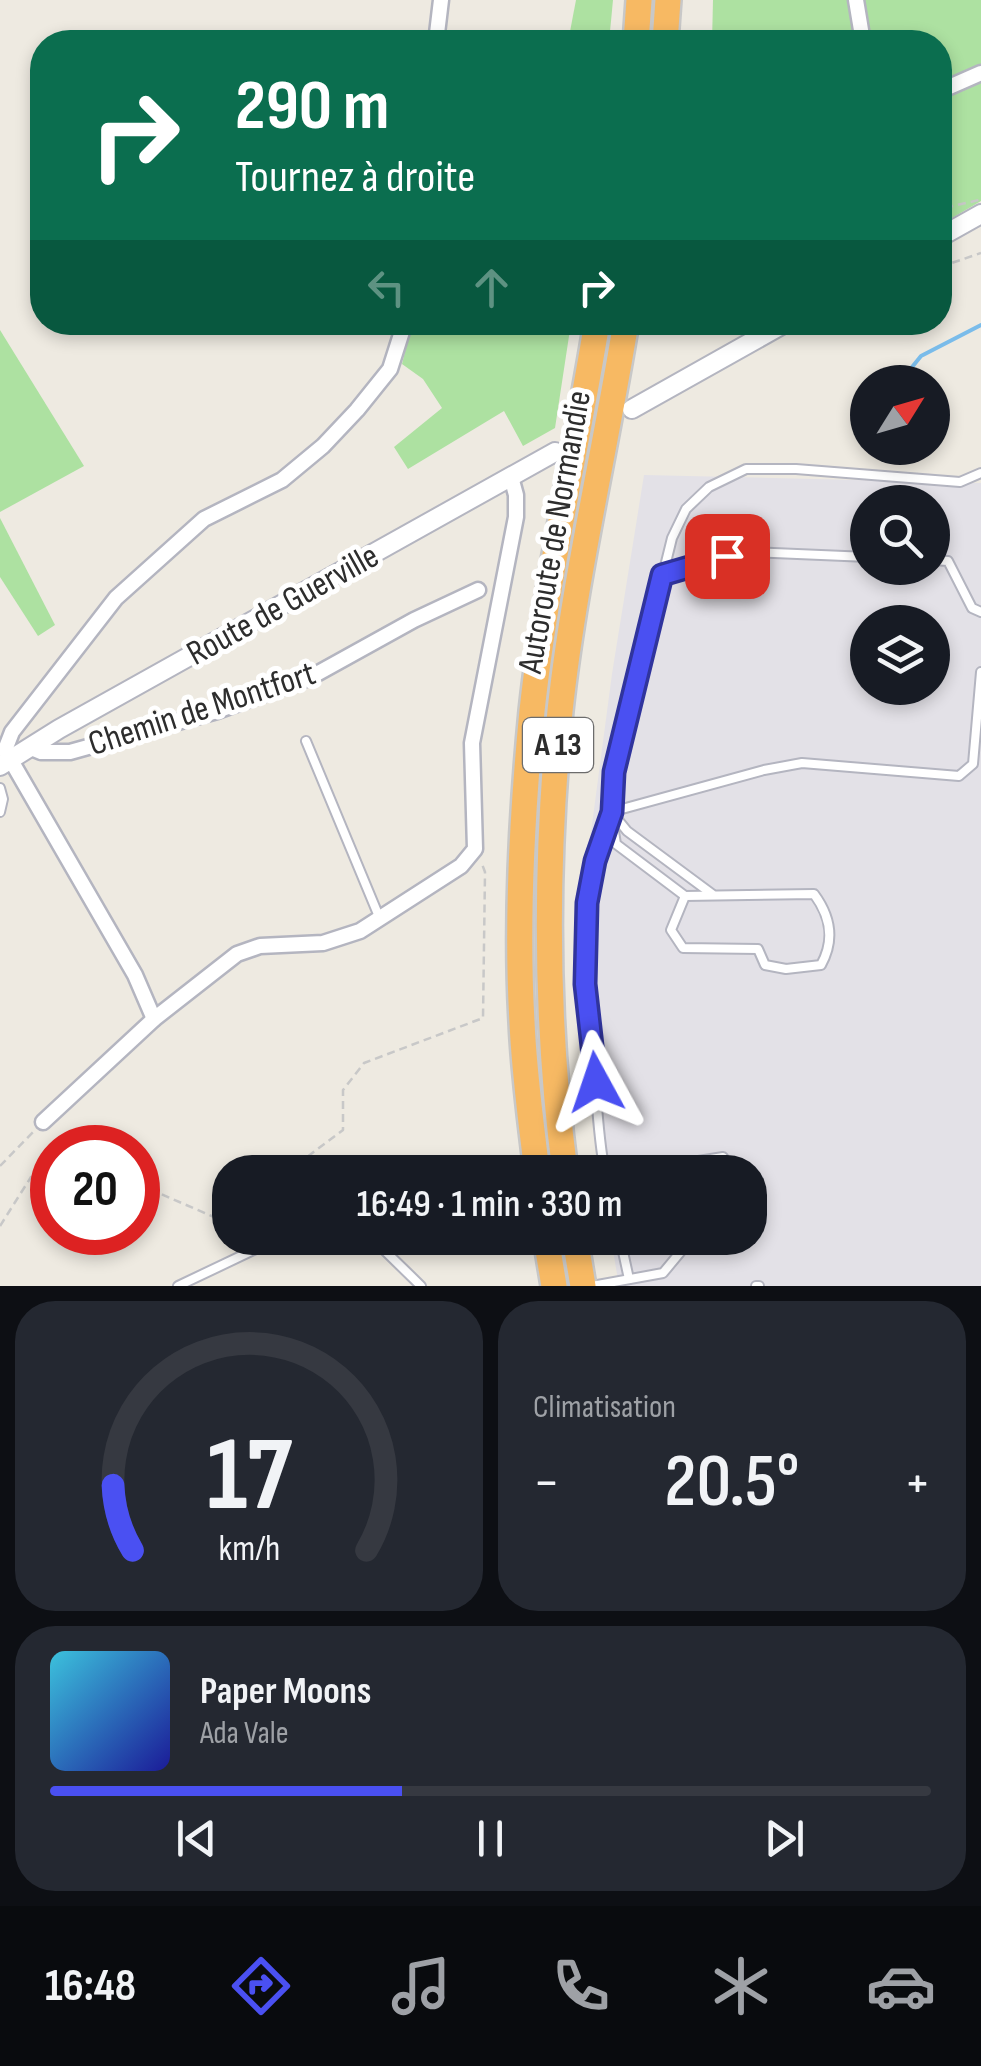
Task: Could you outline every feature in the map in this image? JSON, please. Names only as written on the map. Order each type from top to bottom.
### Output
[{"type":"highway","points":[[637,30],[639,0]]},
{"type":"highway","points":[[666,30],[668,0]]},
{"type":"highway","name":"Autoroute de Normandie","points":[[535,1155],[522,1022],[520,907],[525,796],[549,599],[595,335]]},
{"type":"highway","name":"Autoroute de Normandie","points":[[562,1155],[550,1019],[548,916],[553,800],[572,631],[624,335]]},
{"type":"street","points":[[437,30],[441,0]]},
{"type":"street","points":[[856,0],[861,30]]},
{"type":"street","points":[[952,86],[981,74]]},
{"type":"street","points":[[952,230],[981,214]]},
{"type":"street","points":[[154,1019],[136,975],[5,762],[5,750],[12,732],[116,598],[204,519],[282,480],[323,446],[390,369],[400,335]]},
{"type":"street","points":[[632,409],[764,335]]},
{"type":"street","name":"Route de Guerville","points":[[5,762],[556,452]]},
{"type":"street","points":[[43,1122],[154,1019],[237,954],[260,946],[323,943],[360,931],[462,866],[475,849],[472,743],[516,517],[511,477]]},
{"type":"street","name":"Chemin de Montfort","points":[[29,747],[41,752],[70,752],[312,678],[414,620],[478,590]]},
{"type":"lane","points":[[685,896],[671,930],[682,948],[758,949],[765,965],[786,968],[821,965],[830,949],[828,913],[814,894],[685,896],[616,844],[612,812],[614,772],[672,538],[686,509],[710,487],[746,470],[796,469],[960,482],[981,473]]},
{"type":"lane","points":[[662,575],[746,552],[850,556]]},
{"type":"lane","points":[[950,565],[972,608],[981,612]]},
{"type":"lane","points":[[612,812],[802,763],[959,776],[973,764],[981,672]]},
{"type":"lane","points":[[306,741],[380,919]]},
{"type":"lane","points":[[0,788],[0,812]]},
{"type":"lane","points":[[612,812],[627,831],[714,896]]},
{"type":"lane","points":[[601,1155],[584,935],[595,861],[612,812]]},
{"type":"lane","points":[[178,1286],[243,1255]]},
{"type":"lane","points":[[389,1255],[421,1286]]},
{"type":"lane","points":[[624,1255],[629,1279]]},
{"type":"lane","points":[[592,1286],[663,1272],[678,1255]]},
{"type":"path","points":[[952,205],[975,198],[981,201]]},
{"type":"path","points":[[952,263],[981,252]]},
{"type":"path","points":[[310,1155],[343,1130],[343,1090],[364,1064],[483,1018],[484,872],[475,849]]},
{"type":"path","points":[[0,1166],[43,1122]]},
{"type":"path","points":[[0,1226],[30,1180]]},
{"type":"path","points":[[160,1194],[212,1216]]},
{"type":"shaded area","points":[[644,475],[981,483],[981,1286],[619,1286],[614,1255],[767,1255],[767,1155],[598,1155],[589,1098],[576,945],[612,674]]},
{"type":"green space","points":[[576,0],[613,0],[610,30],[570,30]]},
{"type":"green space","points":[[713,0],[849,0],[855,30],[712,30]]},
{"type":"green space","points":[[860,0],[981,0],[981,69],[952,81],[952,30],[865,30]]},
{"type":"green space","points":[[981,79],[981,201],[952,218],[952,91]]},
{"type":"green space","points":[[0,330],[84,466],[0,512]]},
{"type":"green space","points":[[409,335],[569,335],[555,428],[523,446],[504,411],[408,469],[394,447],[442,408],[423,379],[402,364]]},
{"type":"green space","points":[[0,518],[55,625],[38,636],[0,577]]},
{"type":"waterway","points":[[914,365],[921,356],[981,325]]},
{"type":"route","points":[[596,1082],[585,984],[587,903],[595,861],[612,812],[614,772],[662,575],[727,556]]}]
